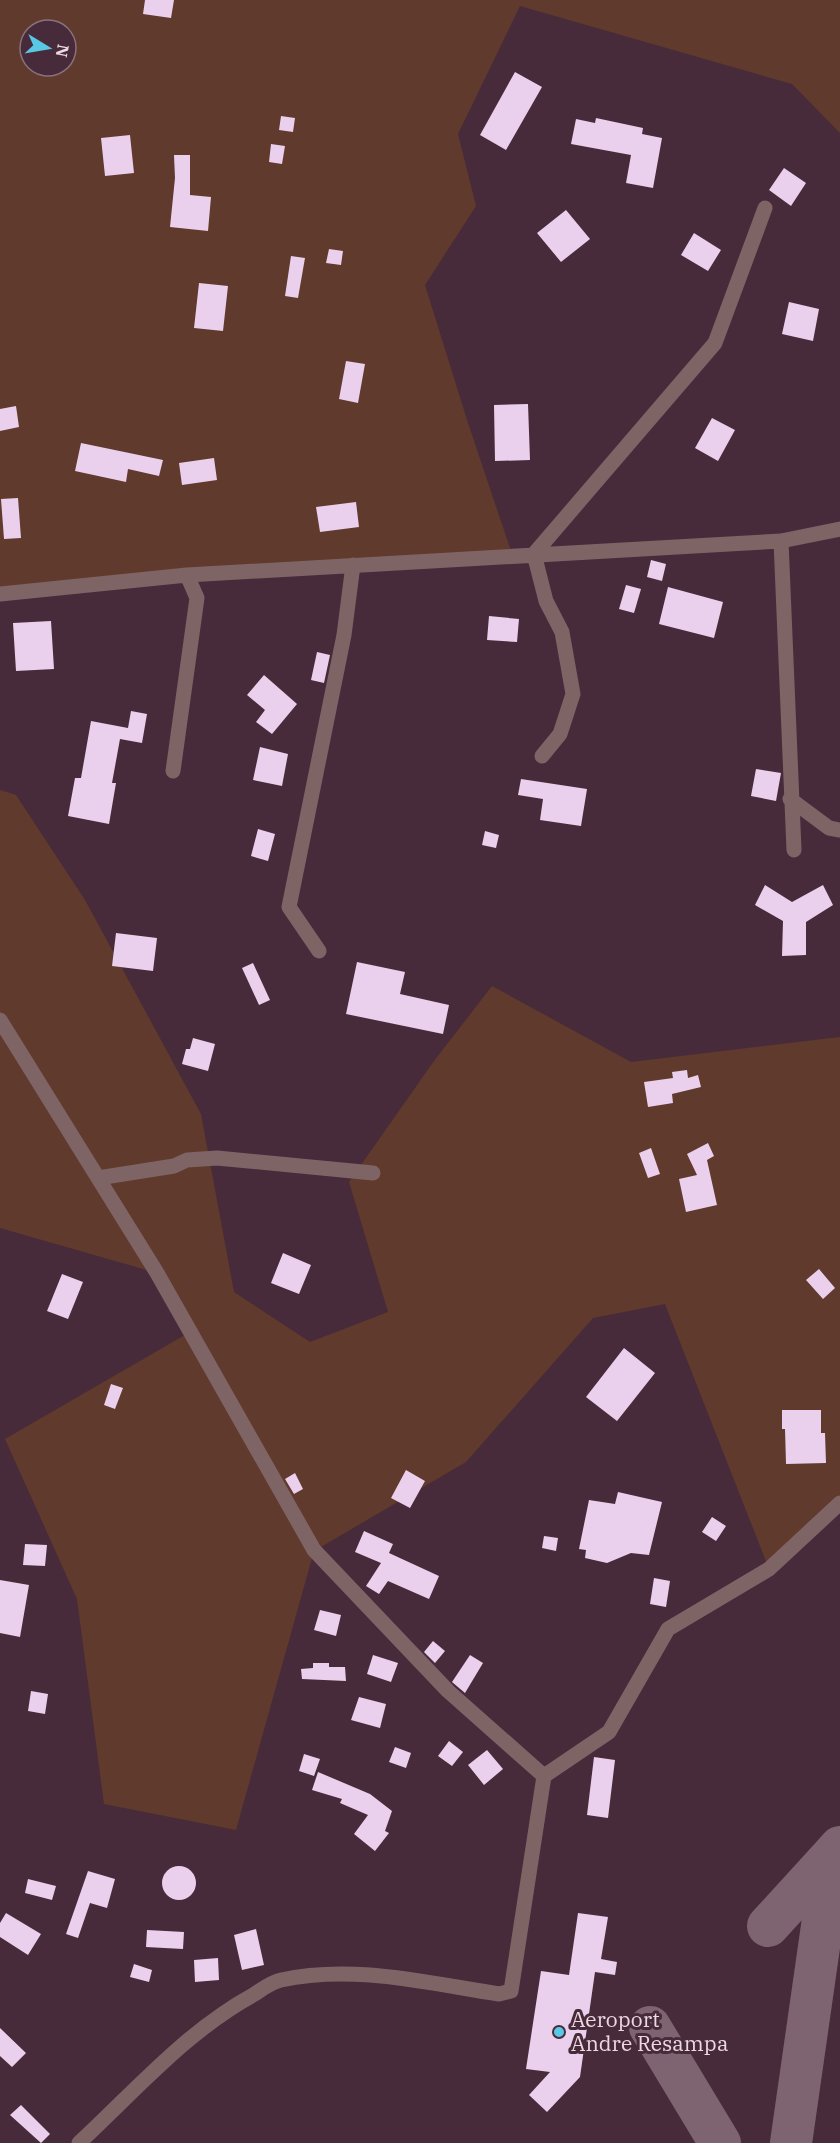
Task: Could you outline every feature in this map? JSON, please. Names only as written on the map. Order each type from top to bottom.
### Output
[{"type":"street","points":[[534,554],[715,343],[765,208]]},
{"type":"street","points":[[0,594],[187,575],[781,541],[840,529]]},
{"type":"street","points":[[781,541],[790,799],[794,850]]},
{"type":"street","points":[[534,554],[546,601],[562,632],[573,694],[560,735],[542,756]]},
{"type":"street","points":[[319,951],[289,907],[344,635],[353,565]]},
{"type":"street","points":[[173,771],[197,598],[187,575]]},
{"type":"street","points":[[790,799],[829,828],[840,830]]},
{"type":"street","points":[[0,1020],[157,1273],[314,1551],[448,1691],[544,1776]]},
{"type":"street","points":[[98,1178],[174,1166],[187,1160],[217,1158],[373,1173]]},
{"type":"street","points":[[79,2143],[182,2046],[234,2006],[279,1981],[335,1973],[396,1978],[499,1994],[512,1991],[544,1776],[609,1732],[668,1629],[769,1569],[840,1503]]},
{"type":"shaded area","points":[[0,0],[840,0],[840,133],[792,84],[520,6],[458,134],[476,206],[425,285],[513,557],[0,594]]},
{"type":"shaded area","points":[[0,790],[16,795],[85,900],[201,1114],[234,1292],[310,1342],[388,1312],[349,1182],[434,1061],[492,986],[631,1062],[840,1037],[840,1503],[769,1569],[665,1304],[593,1318],[466,1462],[314,1551],[236,1830],[104,1804],[77,1599],[5,1439],[190,1332],[157,1273],[0,1228]]},
{"type":"building","points":[[145,0],[174,0],[171,18],[143,14]]},
{"type":"building","points":[[515,72],[542,87],[506,150],[480,135]]},
{"type":"building","points":[[281,116],[295,118],[293,132],[279,130]]},
{"type":"building","points":[[596,118],[643,128],[642,134],[662,138],[653,188],[626,183],[631,155],[571,144],[576,119],[595,123]]},
{"type":"building","points":[[130,135],[134,173],[105,176],[101,138]]},
{"type":"building","points":[[271,144],[285,146],[282,164],[269,162]]},
{"type":"building","points":[[174,155],[190,155],[190,195],[211,197],[208,231],[170,227],[175,178]]},
{"type":"building","points":[[784,168],[806,183],[791,206],[769,190]]},
{"type":"building","points":[[566,210],[590,239],[561,262],[537,233]]},
{"type":"building","points":[[694,233],[721,250],[708,271],[681,255]]},
{"type":"building","points":[[329,249],[343,251],[341,265],[326,263]]},
{"type":"building","points":[[291,256],[305,258],[298,298],[285,296]]},
{"type":"building","points":[[199,283],[228,286],[223,331],[194,328]]},
{"type":"building","points":[[789,302],[819,309],[813,341],[782,334]]},
{"type":"building","points":[[346,361],[365,364],[358,403],[339,399]]},
{"type":"building","points":[[528,404],[530,460],[495,461],[494,405]]},
{"type":"building","points":[[16,406],[19,427],[0,431],[0,409]]},
{"type":"building","points":[[712,418],[735,430],[718,461],[695,448]]},
{"type":"building","points":[[81,443],[163,460],[159,476],[128,469],[126,482],[75,471]]},
{"type":"building","points":[[214,458],[217,480],[182,485],[179,463]]},
{"type":"building","points":[[18,498],[21,538],[4,539],[1,499]]},
{"type":"building","points":[[356,502],[359,527],[320,532],[316,507]]},
{"type":"building","points":[[651,560],[666,564],[662,581],[647,577]]},
{"type":"building","points":[[626,585],[641,589],[634,613],[619,609]]},
{"type":"building","points":[[668,587],[723,602],[714,638],[659,624]]},
{"type":"building","points":[[489,616],[519,619],[517,642],[487,640]]},
{"type":"building","points":[[51,621],[54,669],[16,671],[13,623]]},
{"type":"building","points":[[317,652],[330,655],[324,683],[311,680]]},
{"type":"building","points":[[264,675],[297,704],[272,734],[256,722],[265,710],[247,695]]},
{"type":"building","points":[[131,711],[147,714],[142,743],[120,739],[112,783],[116,783],[109,824],[68,816],[75,778],[81,778],[91,721],[128,728]]},
{"type":"building","points":[[260,747],[288,754],[282,786],[253,780]]},
{"type":"building","points":[[756,769],[781,773],[776,801],[751,796]]},
{"type":"building","points":[[521,779],[587,789],[581,826],[540,820],[543,799],[518,795]]},
{"type":"building","points":[[258,829],[275,834],[268,861],[251,856]]},
{"type":"building","points":[[485,831],[499,835],[496,848],[482,845]]},
{"type":"building","points":[[765,885],[792,902],[823,885],[833,905],[806,922],[806,955],[782,956],[783,921],[755,905]]},
{"type":"building","points":[[116,933],[157,938],[153,971],[112,966]]},
{"type":"building","points":[[357,962],[405,972],[400,994],[449,1005],[443,1034],[346,1014]]},
{"type":"building","points":[[253,963],[270,1000],[259,1005],[242,968]]},
{"type":"building","points":[[193,1038],[215,1044],[208,1071],[182,1064],[186,1049],[190,1049]]},
{"type":"building","points":[[687,1070],[688,1078],[698,1075],[701,1087],[672,1094],[673,1103],[648,1107],[644,1082],[673,1078],[672,1072]]},
{"type":"building","points":[[708,1143],[714,1156],[707,1160],[717,1205],[686,1212],[679,1179],[697,1175],[687,1154]]},
{"type":"building","points":[[651,1148],[660,1174],[648,1178],[639,1153]]},
{"type":"building","points":[[283,1253],[311,1265],[299,1294],[271,1283]]},
{"type":"building","points":[[819,1269],[835,1288],[823,1299],[806,1280]]},
{"type":"building","points":[[62,1274],[83,1282],[68,1319],[47,1311]]},
{"type":"building","points":[[624,1348],[655,1373],[617,1421],[586,1397]]},
{"type":"building","points":[[111,1384],[123,1388],[115,1409],[104,1405]]},
{"type":"building","points":[[782,1410],[821,1410],[821,1433],[825,1433],[826,1463],[786,1464]]},
{"type":"building","points":[[406,1470],[425,1481],[410,1508],[391,1498]]},
{"type":"building","points":[[295,1473],[303,1489],[294,1494],[285,1479]]},
{"type":"building","points":[[618,1492],[662,1502],[649,1555],[631,1553],[607,1563],[585,1558],[586,1550],[579,1549],[589,1500],[615,1504]]},
{"type":"building","points":[[712,1517],[726,1526],[716,1541],[702,1532]]},
{"type":"building","points":[[364,1531],[393,1544],[389,1553],[439,1576],[429,1599],[388,1581],[379,1594],[366,1586],[381,1563],[355,1552]]},
{"type":"building","points":[[544,1536],[558,1538],[556,1551],[542,1548]]},
{"type":"building","points":[[25,1544],[47,1545],[45,1566],[23,1565]]},
{"type":"building","points":[[654,1578],[670,1581],[666,1607],[650,1604]]},
{"type":"building","points":[[0,1580],[29,1585],[20,1637],[0,1633]]},
{"type":"building","points":[[320,1610],[341,1615],[336,1636],[314,1630]]},
{"type":"building","points":[[433,1641],[445,1651],[435,1663],[424,1652]]},
{"type":"building","points":[[373,1655],[398,1663],[391,1682],[367,1674]]},
{"type":"building","points":[[470,1655],[483,1663],[465,1693],[452,1682]]},
{"type":"building","points":[[313,1663],[329,1663],[329,1667],[345,1667],[346,1681],[302,1679],[301,1669],[313,1668]]},
{"type":"building","points":[[31,1691],[48,1694],[45,1714],[28,1711]]},
{"type":"building","points":[[359,1697],[386,1704],[380,1728],[351,1720]]},
{"type":"building","points":[[449,1741],[463,1752],[452,1766],[438,1756]]},
{"type":"building","points":[[395,1747],[411,1753],[406,1768],[389,1762]]},
{"type":"building","points":[[487,1750],[503,1769],[484,1785],[468,1765]]},
{"type":"building","points":[[304,1754],[320,1759],[314,1776],[299,1771]]},
{"type":"building","points":[[594,1757],[615,1760],[608,1818],[587,1815]]},
{"type":"building","points":[[318,1772],[370,1794],[392,1811],[385,1831],[389,1833],[375,1851],[354,1834],[368,1815],[340,1803],[342,1799],[312,1790]]},
{"type":"building","points":[[179,1866],[191,1871],[196,1883],[191,1895],[179,1900],[167,1895],[162,1883],[167,1871]]},
{"type":"building","points":[[88,1871],[115,1879],[107,1908],[90,1903],[78,1938],[66,1934]]},
{"type":"building","points":[[28,1879],[56,1886],[52,1900],[25,1893]]},
{"type":"building","points":[[6,1913],[41,1934],[28,1955],[0,1937],[0,1923]]},
{"type":"building","name":"Aeroport Andre Resampa","points":[[578,1913],[608,1917],[601,1959],[617,1962],[615,1975],[595,1972],[580,2077],[547,2112],[529,2095],[550,2072],[526,2069],[541,1971],[569,1975]]},
{"type":"building","points":[[256,1929],[264,1965],[242,1970],[234,1935]]},
{"type":"building","points":[[147,1930],[184,1932],[183,1949],[146,1947]]},
{"type":"building","points":[[218,1958],[219,1980],[195,1982],[194,1960]]},
{"type":"building","points":[[134,1964],[152,1970],[149,1982],[130,1977]]},
{"type":"building","points":[[0,2028],[26,2053],[12,2067],[0,2056]]},
{"type":"building","points":[[21,2105],[50,2134],[41,2143],[10,2115]]},
{"type":"taxiway","points":[[791,2143],[832,1856],[840,1847]]},
{"type":"taxiway","points":[[768,1926],[832,1856]]},
{"type":"taxiway","points":[[650,2027],[720,2143]]},
{"type":"place","name":"Aeroport Andre Resampa","points":[[559,2032]]}]
